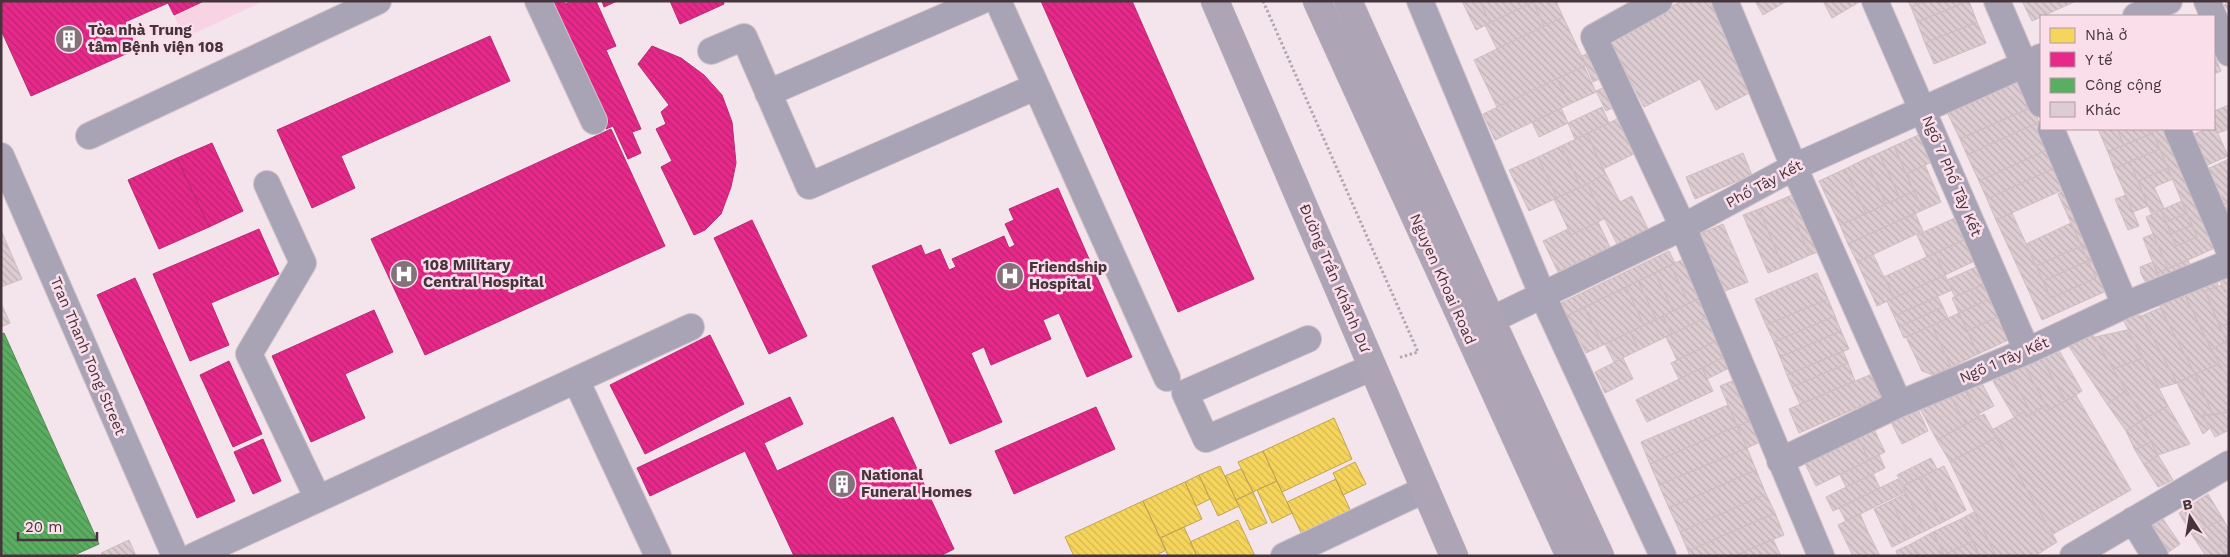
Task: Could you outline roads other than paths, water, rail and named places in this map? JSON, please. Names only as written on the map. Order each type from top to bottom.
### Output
[{"type":"main road","name":"Đường Trần Khánh Dư","points":[[1215,1],[1454,556]]},
{"type":"main road","name":"Nguyen Khoai Road","points":[[1317,1],[1570,556]]},
{"type":"main road","name":"Nguyen Khoai Road","points":[[1348,1],[1491,320],[1600,556]]},
{"type":"street","points":[[89,136],[378,1]]},
{"type":"street","points":[[538,1],[594,121]]},
{"type":"street","points":[[768,93],[981,1]]},
{"type":"street","points":[[998,1],[1167,378]]},
{"type":"street","points":[[1420,1],[1542,294],[1663,556]]},
{"type":"street","points":[[1659,1],[1594,36],[1683,227],[1780,461],[1822,556]]},
{"type":"street","points":[[1724,1],[1794,167],[1899,404]]},
{"type":"street","name":"Ngõ 7 Phố Tây Kết","points":[[1876,1],[2027,351]]},
{"type":"street","points":[[1997,1],[2033,60],[2040,98]]},
{"type":"street","points":[[2121,1],[2128,15]]},
{"type":"street","points":[[2138,15],[2169,1]]},
{"type":"street","points":[[2207,1],[2213,15]]},
{"type":"street","points":[[2215,20],[2229,52]]},
{"type":"street","points":[[711,51],[744,37],[809,186],[1036,87]]},
{"type":"street","name":"Phố Tây Kết","points":[[1491,320],[1683,227],[1794,167],[1923,111],[2033,60]]},
{"type":"street","points":[[2052,130],[2125,305]]},
{"type":"street","points":[[2178,130],[2229,250]]},
{"type":"street","name":"Tran Thanh Tong Street","points":[[1,156],[174,556]]},
{"type":"street","points":[[267,184],[303,263],[249,354],[318,499]]},
{"type":"street","name":"Ngõ 1 Tây Kết","points":[[1780,461],[1899,404],[2027,351],[2125,305],[2229,262]]},
{"type":"street","points":[[194,556],[691,327]]},
{"type":"street","points":[[1308,339],[1185,393],[1206,439],[1373,366]]},
{"type":"street","points":[[576,380],[658,556]]},
{"type":"street","points":[[2073,556],[2229,464]]},
{"type":"street","points":[[1284,556],[1426,489]]},
{"type":"street","points":[[2133,520],[2155,556]]},
{"type":"place","name":"Tòa nhà Trung tâm Bệnh viện 108","points":[[69,39]]},
{"type":"place","name":"108 Military Central Hospital","points":[[404,274]]},
{"type":"place","name":"Friendship Hospital","points":[[1010,276]]},
{"type":"place","name":"National Funeral Homes","points":[[842,484]]}]
